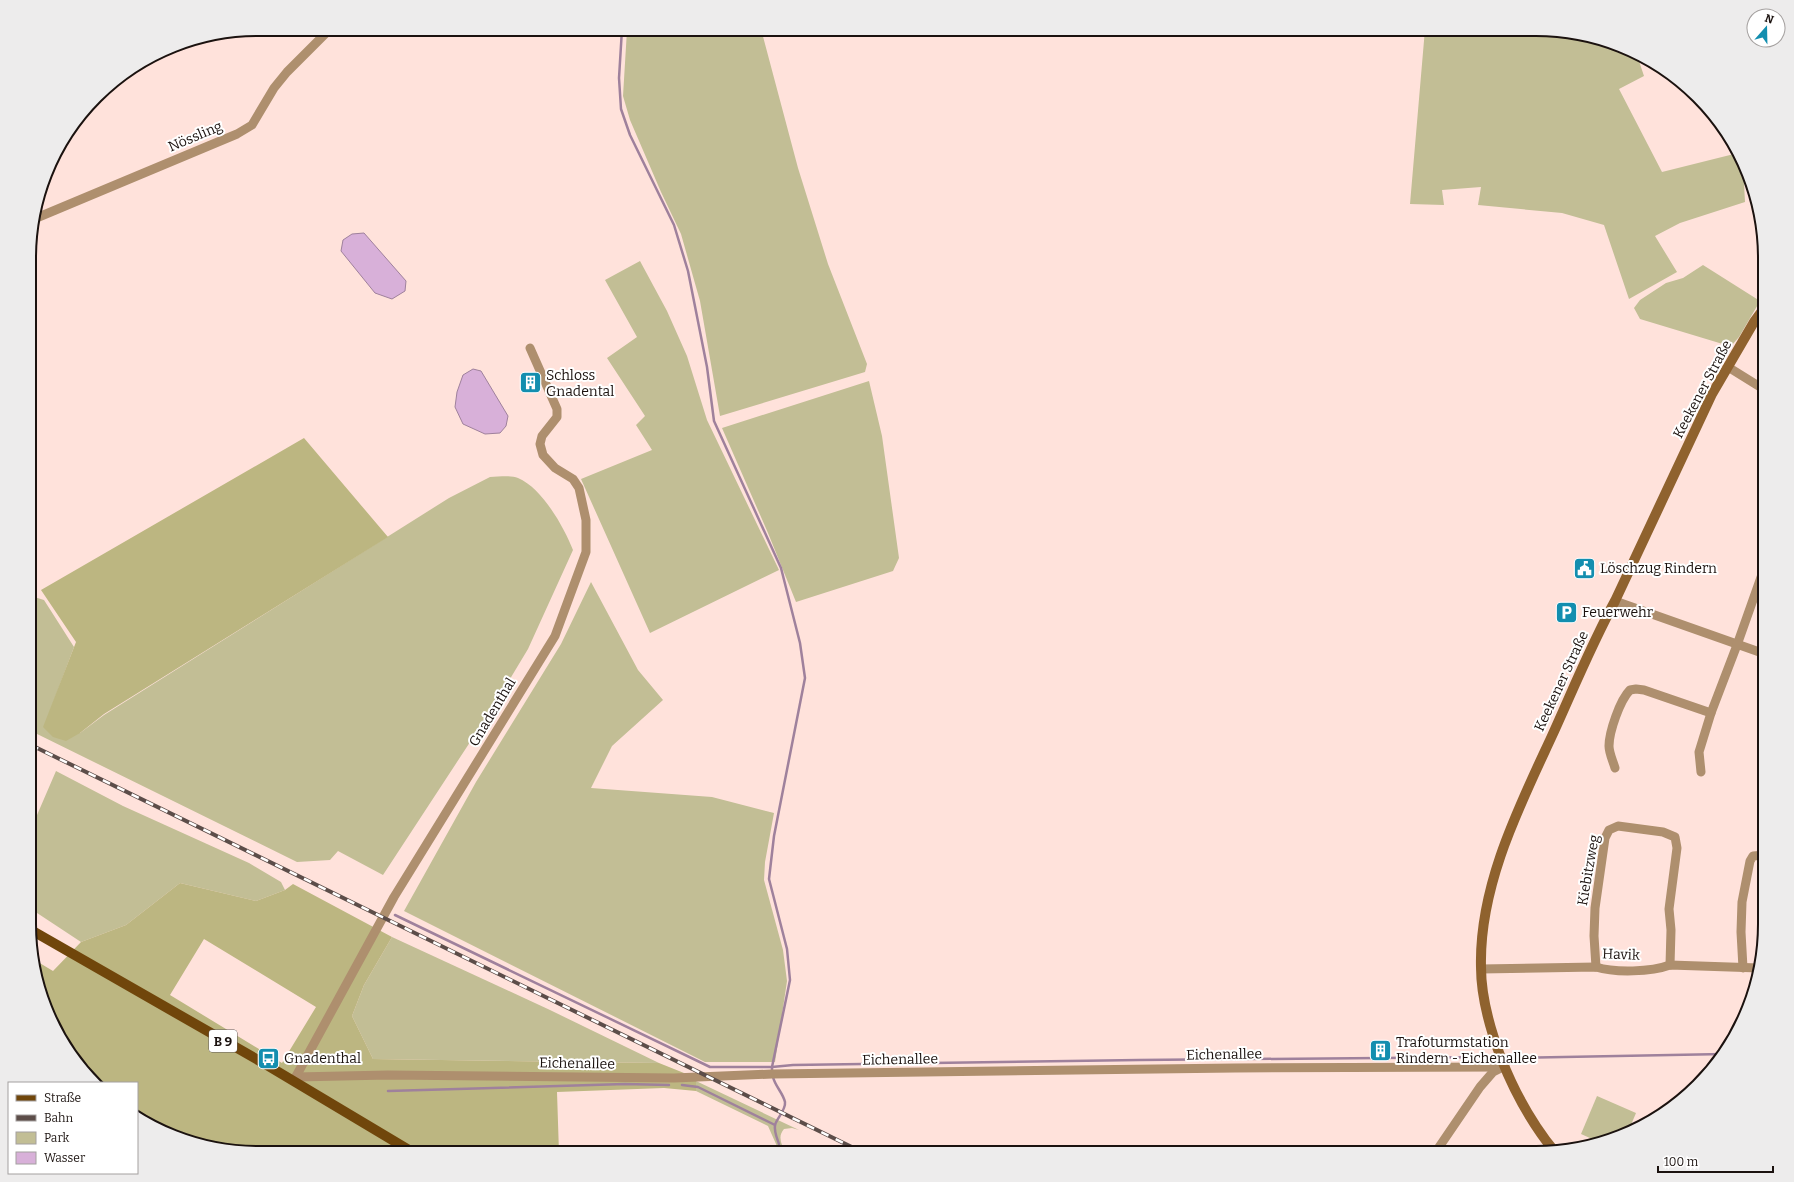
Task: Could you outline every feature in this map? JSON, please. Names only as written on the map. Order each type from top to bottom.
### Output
[{"type":"main road","name":"Keekener Straße","points":[[1551,1146],[1524,1106],[1511,1083],[1488,1022],[1480,968],[1483,932],[1489,899],[1498,865],[1510,830],[1537,766],[1695,430],[1728,367],[1758,317]]},
{"type":"main road","name":"B 9","points":[[36,933],[295,1079],[403,1146]]},
{"type":"street","name":"Nössling","points":[[40,218],[237,134],[252,125],[274,88],[287,72],[323,36]]},
{"type":"street","name":"Gnadenthal","points":[[295,1079],[394,898],[555,636],[586,552],[586,520],[580,488],[573,479],[555,468],[543,455],[540,444],[542,436],[556,417],[557,409],[530,348]]},
{"type":"street","points":[[1728,367],[1758,386]]},
{"type":"street","points":[[1700,772],[1699,752],[1711,713],[1737,645],[1758,584]]},
{"type":"street","points":[[1615,601],[1758,652]]},
{"type":"street","points":[[1615,768],[1609,747],[1612,730],[1622,701],[1630,690],[1644,690],[1711,713]]},
{"type":"street","name":"Kiebitzweg","points":[[1596,967],[1594,936],[1595,908],[1605,838],[1610,830],[1618,826],[1663,832],[1675,836],[1677,848],[1669,909],[1671,930],[1670,965]]},
{"type":"street","points":[[1743,968],[1741,932],[1742,902],[1750,861],[1753,856],[1758,856]]},
{"type":"street","name":"Havik","points":[[1480,968],[1596,967],[1607,970],[1660,969],[1670,965],[1734,966],[1754,968]]},
{"type":"street","points":[[1440,1146],[1480,1087],[1493,1072],[1504,1067]]},
{"type":"street","name":"Eichenallee","points":[[295,1079],[396,1075],[674,1078],[772,1074],[1235,1068],[1504,1067]]},
{"type":"green space","points":[[627,36],[763,36],[798,168],[828,264],[867,364],[865,372],[720,416],[700,301],[681,234],[630,120],[623,96]]},
{"type":"green space","points":[[1424,36],[1551,36],[1579,40],[1607,48],[1634,59],[1639,62],[1644,76],[1619,89],[1662,172],[1732,154],[1744,181],[1745,202],[1680,223],[1655,236],[1677,272],[1629,299],[1604,225],[1562,213],[1478,205],[1481,187],[1442,190],[1444,205],[1410,204]]},
{"type":"green space","points":[[640,261],[667,311],[687,356],[707,420],[779,570],[650,633],[581,479],[652,450],[636,425],[645,416],[607,358],[637,337],[605,280]]},
{"type":"green space","points":[[1703,265],[1758,300],[1758,304],[1739,337],[1732,345],[1726,345],[1640,319],[1634,308],[1640,300],[1666,283],[1683,278]]},
{"type":"green space","points":[[869,381],[882,436],[899,558],[893,571],[796,602],[768,533],[722,428]]},
{"type":"green space","points":[[508,476],[518,478],[527,483],[544,499],[564,530],[573,550],[528,649],[495,704],[383,875],[338,851],[330,860],[297,862],[36,733],[36,598],[44,600],[74,647],[44,727],[80,733],[104,715],[449,498],[490,477]]},
{"type":"green space","points":[[591,582],[638,670],[663,700],[612,746],[591,788],[712,797],[774,813],[765,862],[764,880],[783,950],[787,981],[775,1062],[705,1062],[404,911],[476,782],[561,644]]},
{"type":"green space","points":[[56,771],[123,806],[249,863],[281,882],[285,890],[256,901],[180,883],[126,925],[81,942],[36,912],[36,817]]},
{"type":"green space","points":[[392,937],[550,1010],[659,1063],[373,1059],[352,1016],[364,985]]},
{"type":"green space","points":[[696,1081],[799,1130],[792,1128],[784,1129],[780,1138],[783,1146],[777,1146],[768,1126],[696,1091]]},
{"type":"green space","points":[[1597,1096],[1636,1113],[1631,1124],[1621,1129],[1591,1139],[1581,1134]]},
{"type":"shaded area","points":[[304,438],[388,537],[104,714],[80,733],[66,741],[53,737],[43,727],[76,642],[41,590]]},
{"type":"shaded area","points":[[180,883],[256,901],[285,890],[293,884],[392,937],[364,985],[352,1016],[373,1059],[659,1063],[684,1073],[696,1081],[696,1091],[664,1088],[557,1092],[559,1146],[243,1146],[215,1142],[173,1129],[138,1111],[138,1082],[102,1082],[73,1047],[53,1009],[39,963],[53,971],[81,942],[126,925]],"holes":[[[204,939],[316,1007],[282,1063],[170,995]]]},
{"type":"water","points":[[364,233],[406,281],[405,291],[392,299],[375,293],[341,251],[343,240],[352,234]]},
{"type":"water","points":[[473,369],[481,371],[508,416],[506,426],[500,433],[485,434],[463,424],[455,407],[457,392],[463,375]]},
{"type":"waterway","points":[[622,36],[619,78],[621,109],[630,135],[674,225],[688,271],[707,367],[714,421],[781,568],[800,643],[805,678],[774,836],[769,879],[787,949],[790,980],[772,1072]]},
{"type":"waterway","points":[[395,915],[710,1067],[1139,1060],[1492,1057]]},
{"type":"waterway","points":[[1511,1058],[1716,1054]]},
{"type":"waterway","points":[[773,1077],[785,1102],[784,1108],[775,1125],[775,1133],[779,1144]]},
{"type":"waterway","points":[[388,1091],[625,1084],[669,1085]]},
{"type":"waterway","points":[[682,1085],[698,1087],[775,1125]]},
{"type":"railway","points":[[36,747],[850,1146]]},
{"type":"place","name":"Schloss Gnadental","points":[[530,383]]},
{"type":"place","name":"Löschzug Rindern","points":[[1585,568]]},
{"type":"place","name":"Feuerwehr","points":[[1566,612]]},
{"type":"place","name":"Trafoturmstation Rindern - Eichenallee","points":[[1381,1050]]},
{"type":"place","name":"Gnadenthal","points":[[268,1058]]}]
